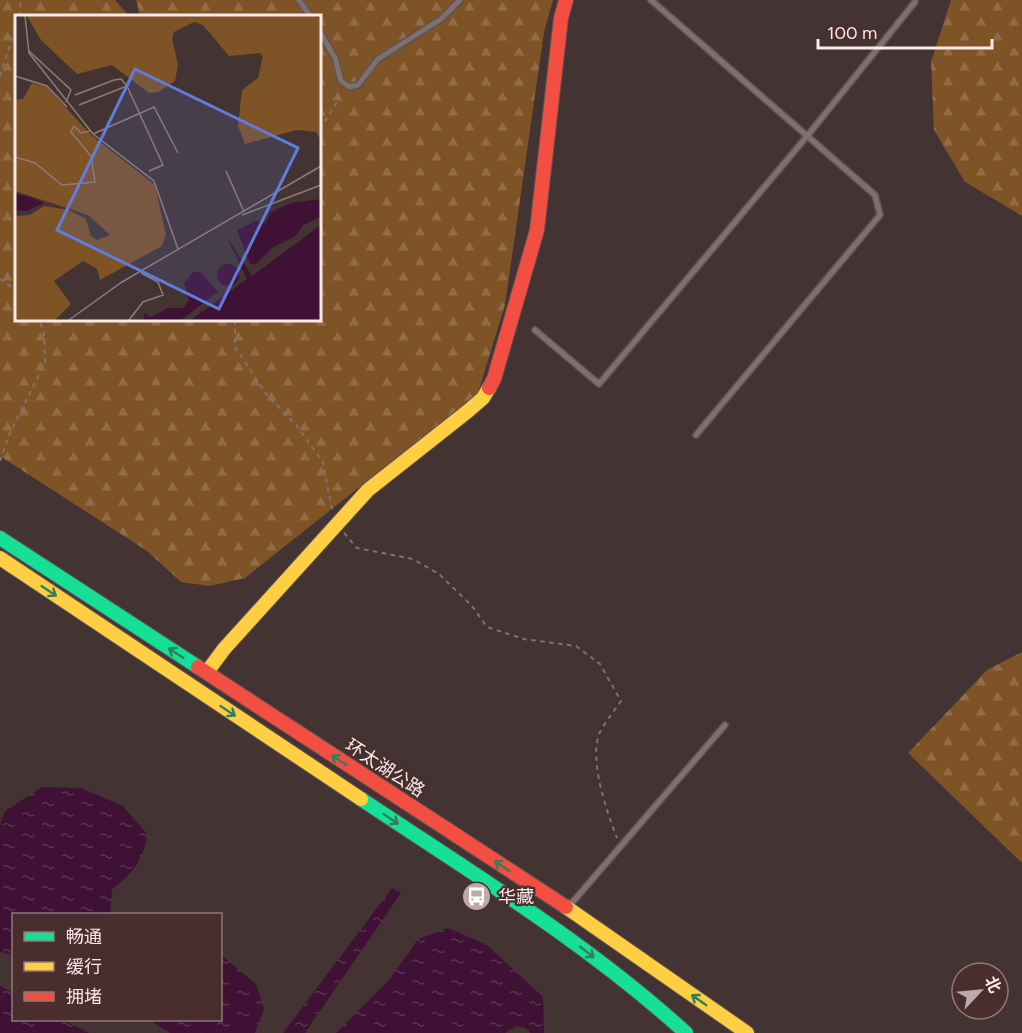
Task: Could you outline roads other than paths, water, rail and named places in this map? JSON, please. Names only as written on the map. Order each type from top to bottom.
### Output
[{"type":"main road","points":[[207,672],[224,649],[368,490],[483,398],[494,379],[537,230],[561,18],[566,0]]},
{"type":"main road","name":"环太湖公路","points":[[0,538],[567,909],[747,1033]]},
{"type":"main road","points":[[0,558],[555,928],[650,1000],[686,1033]]},
{"type":"lane","points":[[299,0],[309,15]]},
{"type":"lane","points":[[321,34],[335,58],[341,81],[350,87],[358,85],[378,59],[441,19],[460,0]]},
{"type":"lane","points":[[651,0],[875,195],[880,215],[696,435]]},
{"type":"lane","points":[[535,330],[599,384],[808,135],[914,1]]},
{"type":"lane","points":[[555,928],[567,909],[725,725]]},
{"type":"water","points":[[42,787],[81,788],[123,806],[147,834],[146,843],[136,865],[126,878],[112,889],[110,913],[12,913],[12,955],[0,952],[0,825],[5,811]]},
{"type":"water","points":[[392,888],[401,893],[305,1033],[283,1033]]},
{"type":"water","points":[[448,928],[487,945],[543,997],[544,1033],[530,1033],[526,1028],[516,1026],[505,1033],[336,1033],[389,980],[418,939]]},
{"type":"water","points":[[222,956],[256,984],[264,1009],[255,1033],[170,1033],[151,1021],[222,1021]]},
{"type":"water","points":[[0,986],[12,992],[12,1021],[66,1021],[89,1033],[0,1033]]},
{"type":"place","name":"华藏","points":[[477,897]]}]
